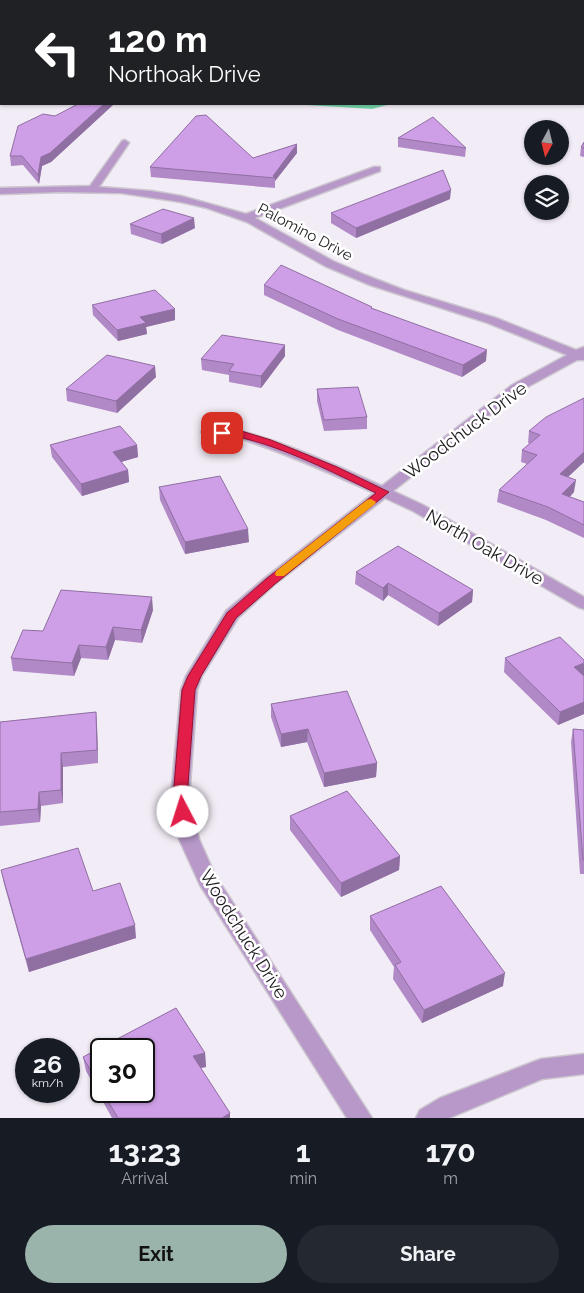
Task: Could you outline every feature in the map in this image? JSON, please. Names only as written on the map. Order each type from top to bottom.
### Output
[{"type":"street","points":[[93,188],[125,142]]},
{"type":"street","points":[[246,218],[377,169]]},
{"type":"street","name":"Palomino Drive","points":[[0,191],[44,188],[93,188],[139,192],[186,200],[261,224],[325,261],[375,283],[501,323],[581,355]]},
{"type":"street","name":"Woodchuck Drive","points":[[360,1118],[207,879],[190,839],[180,798],[188,690],[194,676],[232,616],[270,582],[516,388],[581,355]]},
{"type":"street","name":"North Oak Drive","points":[[208,432],[238,433],[268,442],[334,469],[418,508],[584,604]]},
{"type":"street","points":[[428,1118],[448,1106],[541,1069],[584,1064]]},
{"type":"green space","points":[[306,105],[387,105],[372,109]]},
{"type":"building","points":[[76,105],[103,105],[50,153],[41,157],[38,175],[22,156],[10,156],[18,126],[43,114],[55,116]]},
{"type":"building","points":[[206,115],[253,158],[297,144],[273,176],[275,178],[150,167],[196,116]]},
{"type":"building","points":[[433,117],[466,148],[398,138]]},
{"type":"building","points":[[443,170],[451,190],[356,228],[331,213]]},
{"type":"building","points":[[163,209],[194,218],[161,234],[130,224]]},
{"type":"building","points":[[281,265],[371,308],[487,350],[463,365],[338,319],[264,285]]},
{"type":"building","points":[[155,290],[175,309],[140,317],[146,323],[117,330],[92,305]]},
{"type":"building","points":[[222,335],[285,345],[261,376],[229,371],[234,364],[201,359]]},
{"type":"building","points":[[107,355],[155,366],[116,401],[66,389]]},
{"type":"building","points":[[358,387],[367,417],[324,420],[317,389]]},
{"type":"building","points":[[584,398],[584,452],[560,474],[576,480],[562,494],[584,502],[584,525],[548,507],[499,490],[537,455],[522,450],[540,435],[529,431],[546,417]]},
{"type":"building","points":[[120,426],[137,445],[113,452],[128,470],[81,484],[50,445]]},
{"type":"building","points":[[220,476],[248,529],[185,542],[159,487]]},
{"type":"building","points":[[398,546],[473,590],[439,613],[388,583],[383,588],[356,572]]},
{"type":"building","points":[[61,590],[152,597],[141,630],[113,627],[106,647],[79,645],[72,663],[11,658],[23,630],[43,631]]},
{"type":"building","points":[[560,637],[584,660],[584,663],[574,667],[584,676],[584,702],[560,712],[505,658]]},
{"type":"building","points":[[347,691],[377,763],[324,773],[308,729],[281,734],[271,704]]},
{"type":"building","points":[[96,712],[97,750],[61,753],[61,790],[39,792],[38,809],[0,812],[0,722]]},
{"type":"building","points":[[573,729],[584,730],[584,860],[583,860]]},
{"type":"building","points":[[347,791],[400,856],[341,883],[290,816]]},
{"type":"building","points":[[78,848],[93,891],[120,883],[135,925],[26,959],[1,870]]},
{"type":"building","points":[[441,886],[505,973],[424,1010],[395,965],[401,962],[370,916]]},
{"type":"building","points":[[176,1008],[205,1053],[193,1056],[230,1113],[222,1118],[118,1118],[109,1103],[155,1103],[155,1038],[119,1038]]},
{"type":"building","points":[[90,1053],[90,1069],[83,1057]]},
{"type":"slow traffic","points":[[280,574],[371,502]]},
{"type":"route","points":[[183,812],[180,798],[188,690],[194,676],[232,616],[270,582],[384,492],[268,442],[238,433],[222,433]]}]
